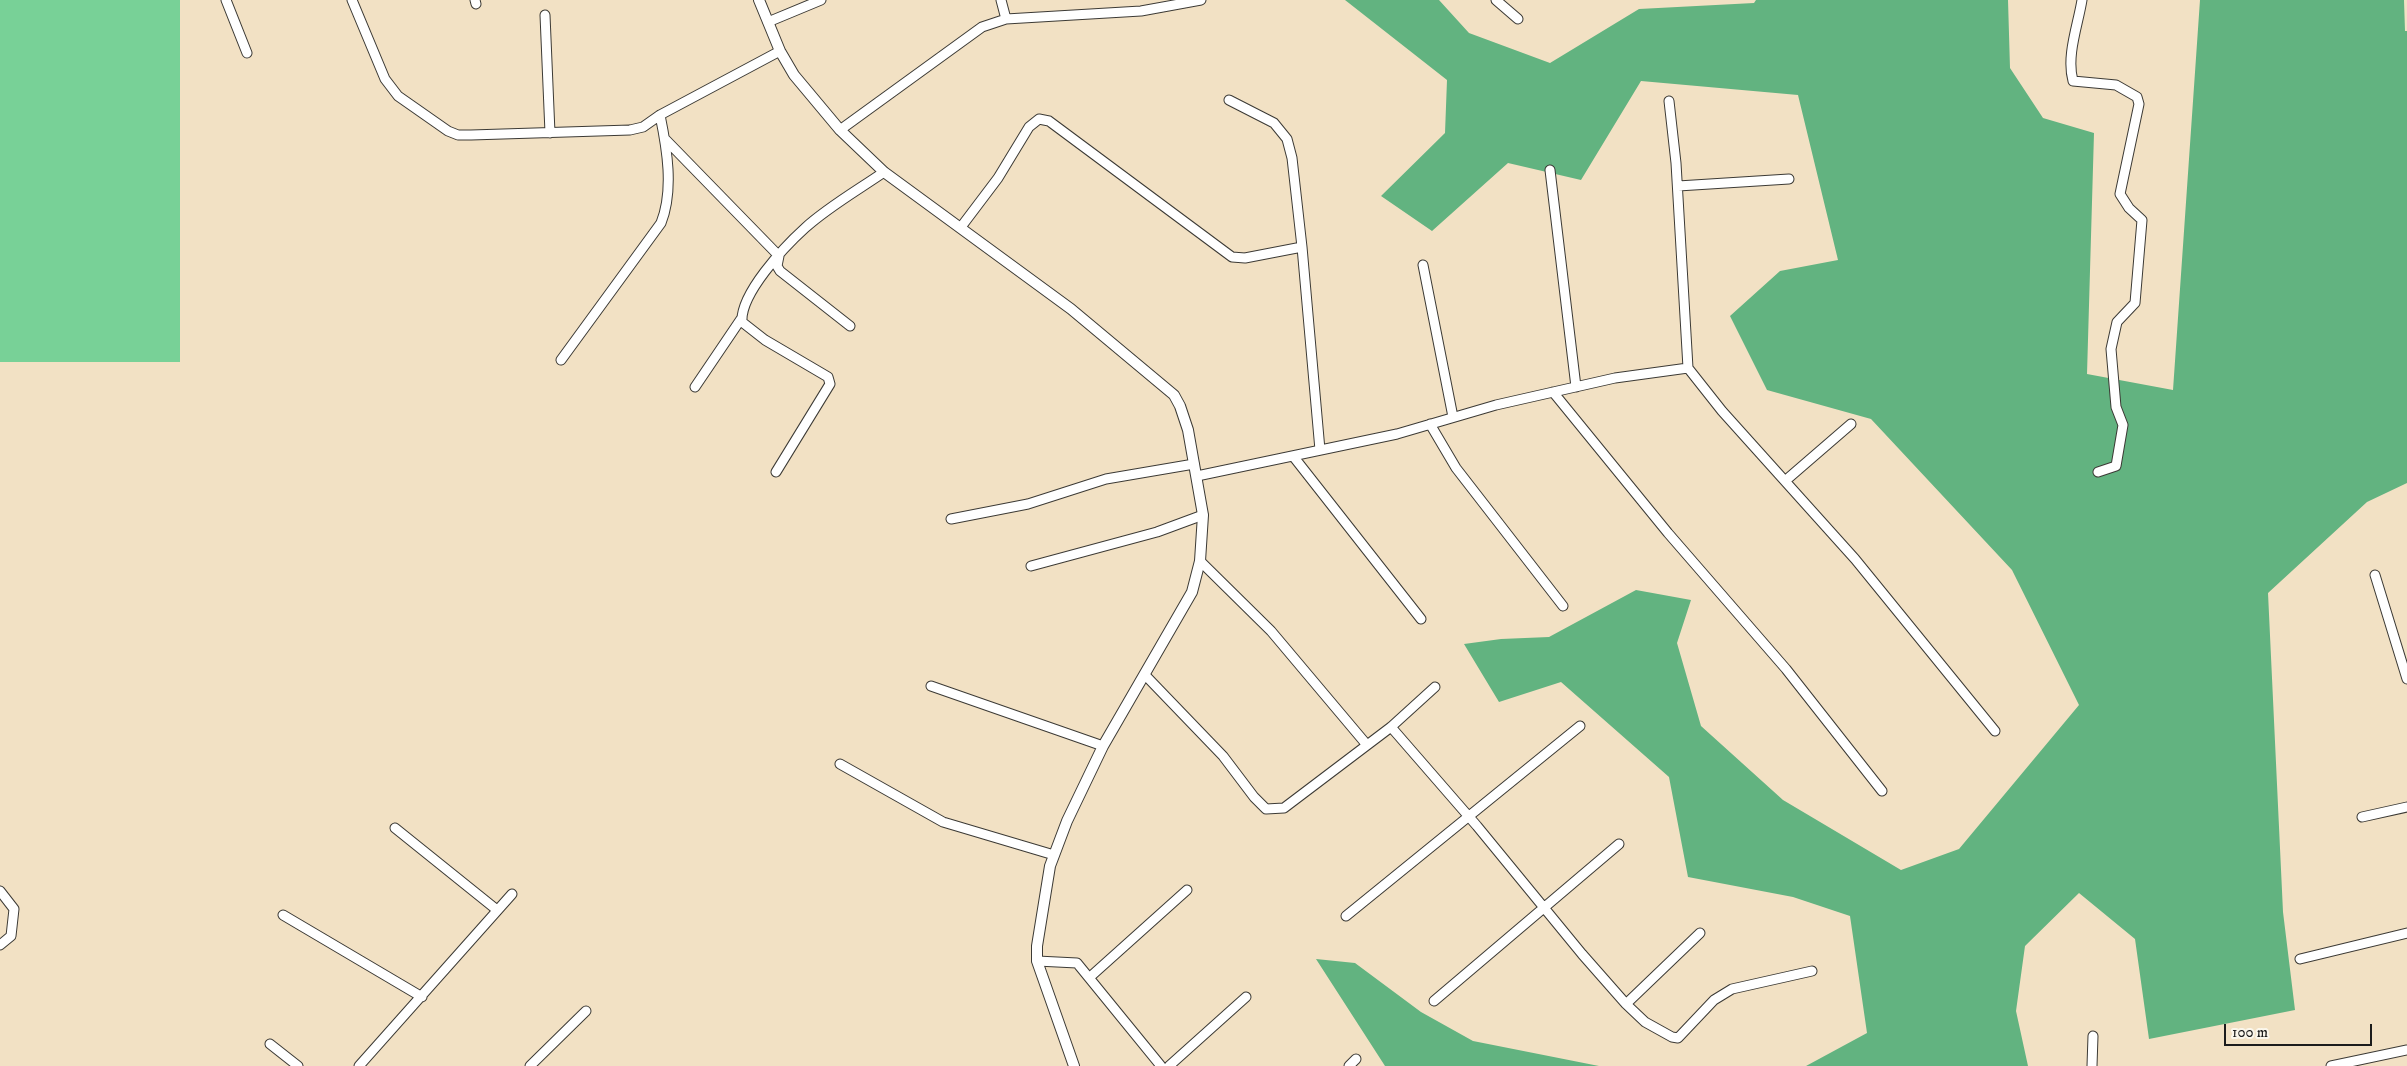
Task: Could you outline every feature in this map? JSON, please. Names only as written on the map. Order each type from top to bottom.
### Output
[{"type":"street","points":[[226,0],[247,53]]},
{"type":"street","points":[[352,0],[385,79],[398,96],[435,123],[458,135],[550,134],[630,130],[643,127],[660,115],[780,51]]},
{"type":"street","points":[[759,0],[780,51],[794,75],[840,130],[884,172],[1071,310],[1174,395],[1188,430],[1203,515],[1200,561],[1192,592],[1146,676],[1103,746],[1054,856],[1037,946],[1037,961],[1074,1066]]},
{"type":"street","points":[[768,22],[822,0]]},
{"type":"street","points":[[1001,0],[1006,19]]},
{"type":"street","points":[[840,130],[982,27],[1006,19],[1140,11],[1201,0]]},
{"type":"street","points":[[1496,0],[1518,19]]},
{"type":"street","points":[[2082,0],[2072,54],[2071,72],[2073,81],[2116,85],[2137,97],[2139,104],[2120,194],[2129,208],[2142,220],[2135,303],[2117,322],[2111,349],[2116,407],[2123,425],[2116,466],[2098,472]]},
{"type":"street","points":[[545,15],[550,134]]},
{"type":"street","points":[[1229,100],[1274,123],[1287,139],[1292,158],[1320,450]]},
{"type":"street","points":[[1669,101],[1678,186],[1688,368],[1722,411],[1855,559],[1995,731]]},
{"type":"street","points":[[561,360],[661,223],[666,210],[668,191],[665,140],[660,115]]},
{"type":"street","points":[[961,227],[998,178],[1029,127],[1039,119],[1048,120],[1232,257],[1245,258],[1302,247]]},
{"type":"street","points":[[665,140],[779,256]]},
{"type":"street","points":[[1550,170],[1576,387]]},
{"type":"street","points":[[776,472],[830,384],[828,377],[764,340],[742,322],[741,313],[756,282],[805,228],[884,172]]},
{"type":"street","points":[[1678,186],[1789,179]]},
{"type":"street","points":[[779,256],[777,266],[780,271],[850,326]]},
{"type":"street","points":[[1423,265],[1453,418]]},
{"type":"street","points":[[695,387],[741,319]]},
{"type":"street","points":[[1197,476],[1320,450],[1615,378],[1688,368]]},
{"type":"street","points":[[1553,392],[1668,533],[1786,669],[1882,791]]},
{"type":"street","points":[[1430,424],[1456,468],[1563,606]]},
{"type":"street","points":[[1785,481],[1851,424]]},
{"type":"street","points":[[1293,456],[1421,619]]},
{"type":"street","points":[[951,519],[1028,504],[1106,479],[1194,464]]},
{"type":"street","points":[[1031,566],[1157,532],[1203,515]]},
{"type":"street","points":[[1200,561],[1271,631],[1367,745]]},
{"type":"street","points":[[2375,575],[2407,679]]},
{"type":"street","points":[[1146,676],[1223,756],[1254,797],[1266,809],[1284,808],[1390,727],[1435,687]]},
{"type":"street","points":[[931,686],[1103,746]]},
{"type":"street","points":[[1346,916],[1580,726]]},
{"type":"street","points":[[1390,727],[1468,816],[1626,1004],[1645,1022],[1672,1037],[1678,1038],[1714,1000],[1732,989],[1812,971]]},
{"type":"street","points":[[840,764],[943,822],[1054,856]]},
{"type":"street","points":[[2362,817],[2407,807]]},
{"type":"street","points":[[395,828],[497,910]]},
{"type":"street","points":[[1434,1001],[1619,844]]},
{"type":"street","points":[[1090,977],[1187,890]]},
{"type":"street","points":[[0,891],[14,909],[11,936],[0,945]]},
{"type":"street","points":[[359,1066],[512,894]]},
{"type":"street","points":[[283,915],[422,997]]},
{"type":"street","points":[[1626,1004],[1700,933]]},
{"type":"street","points":[[2300,959],[2407,933]]},
{"type":"street","points":[[1037,961],[1072,961],[1078,963],[1161,1066]]},
{"type":"street","points":[[1168,1066],[1246,997]]},
{"type":"street","points":[[530,1066],[586,1011]]},
{"type":"street","points":[[2092,1066],[2094,1036]]},
{"type":"street","points":[[270,1044],[298,1066]]},
{"type":"street","points":[[2331,1066],[2407,1050]]},
{"type":"green space","points":[[0,0],[180,0],[180,362],[0,362]]},
{"type":"green space","points":[[1345,0],[1439,0],[1469,33],[1550,63],[1639,9],[1754,3],[1756,0],[2008,0],[2010,68],[2043,118],[2094,133],[2087,374],[2173,390],[2200,0],[2404,0],[2405,31],[2407,31],[2407,483],[2367,502],[2268,593],[2283,912],[2295,1010],[2149,1039],[2135,939],[2079,893],[2025,946],[2016,1011],[2028,1066],[1806,1066],[1867,1033],[1850,916],[1793,897],[1688,877],[1669,777],[1561,682],[1499,702],[1464,644],[1501,639],[1549,637],[1636,590],[1691,600],[1677,643],[1701,726],[1783,800],[1901,870],[1959,849],[2079,705],[2012,570],[1871,419],[1767,390],[1730,316],[1780,271],[1838,260],[1798,95],[1641,81],[1581,180],[1508,163],[1432,231],[1381,196],[1445,133],[1447,80]]},
{"type":"green space","points":[[1316,959],[1355,963],[1421,1012],[1473,1041],[1599,1066],[1385,1066]]}]
